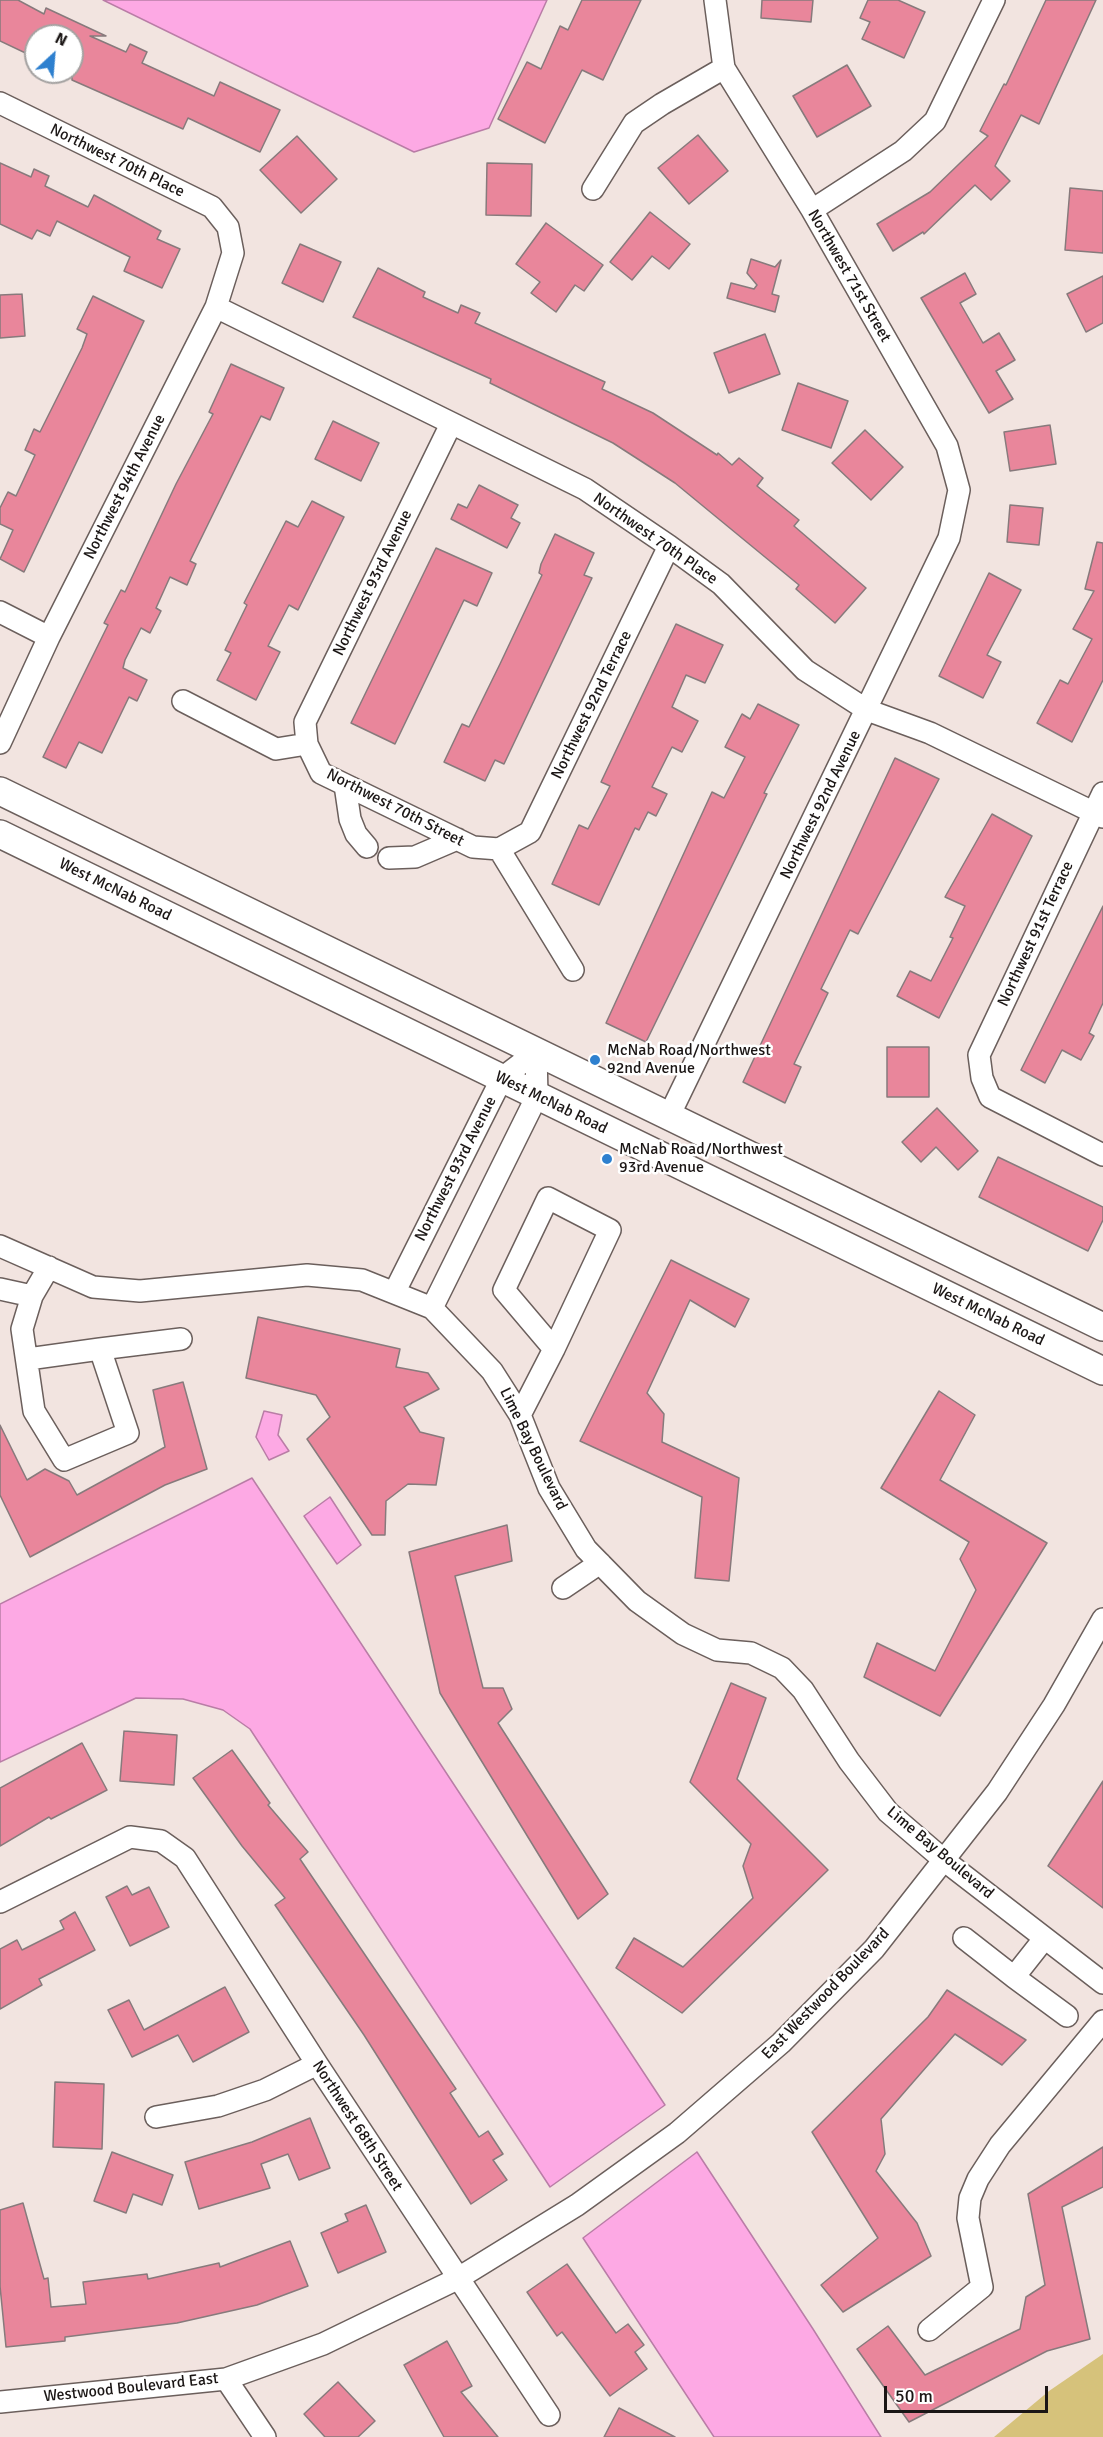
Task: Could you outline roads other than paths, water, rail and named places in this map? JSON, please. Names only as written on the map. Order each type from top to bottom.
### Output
[{"type":"main road","points":[[0,791],[1103,1327]]},
{"type":"main road","name":"West McNab Road","points":[[0,834],[1103,1371]]},
{"type":"street","points":[[593,189],[634,123],[724,68],[716,0]]},
{"type":"street","points":[[812,210],[903,151],[935,121],[994,0]]},
{"type":"street","name":"Northwest 71st Street","points":[[724,68],[812,210],[947,446],[959,490]]},
{"type":"street","name":"Northwest 70th Place","points":[[0,103],[212,207],[228,227]]},
{"type":"street","name":"Northwest 94th Avenue","points":[[0,743],[49,636],[216,307],[232,253],[228,227]]},
{"type":"street","name":"Northwest 70th Place","points":[[216,307],[585,489],[721,584],[805,670],[867,710],[930,733],[1098,816]]},
{"type":"street","name":"Northwest 93rd Avenue","points":[[307,744],[305,723],[451,424]]},
{"type":"street","name":"Northwest 92nd Avenue","points":[[669,1116],[949,538],[959,490]]},
{"type":"street","name":"Northwest 92nd Terrace","points":[[499,849],[530,832],[669,546]]},
{"type":"street","points":[[0,612],[49,636]]},
{"type":"street","points":[[183,701],[276,749],[307,744]]},
{"type":"street","name":"Northwest 70th Street","points":[[307,744],[321,773],[473,847],[499,849]]},
{"type":"street","points":[[345,785],[350,819],[356,834],[367,847]]},
{"type":"street","name":"Northwest 91st Terrace","points":[[1103,793],[1098,816],[979,1055],[982,1078],[990,1097],[1103,1155]]},
{"type":"street","points":[[389,858],[415,857],[456,839]]},
{"type":"street","points":[[499,849],[573,970]]},
{"type":"street","points":[[432,1308],[537,1096],[536,1052]]},
{"type":"street","name":"Northwest 93rd Avenue","points":[[395,1291],[502,1078],[536,1052]]},
{"type":"street","points":[[520,1415],[554,1349],[610,1230],[548,1198],[504,1290],[554,1349]]},
{"type":"street","name":"Lime Bay Boulevard","points":[[0,1246],[93,1287],[140,1291],[307,1275],[362,1280],[395,1291],[432,1308],[492,1371],[520,1415],[549,1488],[586,1549],[637,1601],[683,1634],[717,1650],[751,1653],[782,1668],[803,1690],[849,1761],[888,1812],[945,1861],[1103,1983]]},
{"type":"street","points":[[50,1267],[32,1296],[22,1329],[34,1411],[64,1460],[128,1432],[100,1349]]},
{"type":"street","points":[[0,1289],[32,1296]]},
{"type":"street","points":[[27,1359],[182,1339]]},
{"type":"street","points":[[563,1588],[600,1563]]},
{"type":"street","name":"East Westwood Boulevard","points":[[457,2279],[577,2205],[686,2126],[781,2043],[874,1949],[998,1792],[1054,1706],[1103,1619]]},
{"type":"street","name":"Northwest 68th Street","points":[[0,1902],[130,1837],[161,1841],[184,1858],[457,2279],[549,2415]]},
{"type":"street","points":[[964,1938],[1067,2016]]},
{"type":"street","points":[[1014,1977],[1044,1939]]},
{"type":"street","points":[[928,2330],[982,2287],[968,2218],[970,2198],[978,2179],[1000,2145],[1103,2021]]},
{"type":"street","points":[[156,2116],[218,2106],[265,2090],[317,2064]]},
{"type":"street","name":"Westwood Boulevard East","points":[[0,2402],[226,2379],[323,2344],[457,2279]]},
{"type":"street","points":[[226,2379],[265,2437]]},
{"type":"place","name":"McNab Road/Northwest 92nd Avenue","points":[[595,1060]]},
{"type":"place","name":"McNab Road/Northwest 93rd Avenue","points":[[607,1159]]}]
